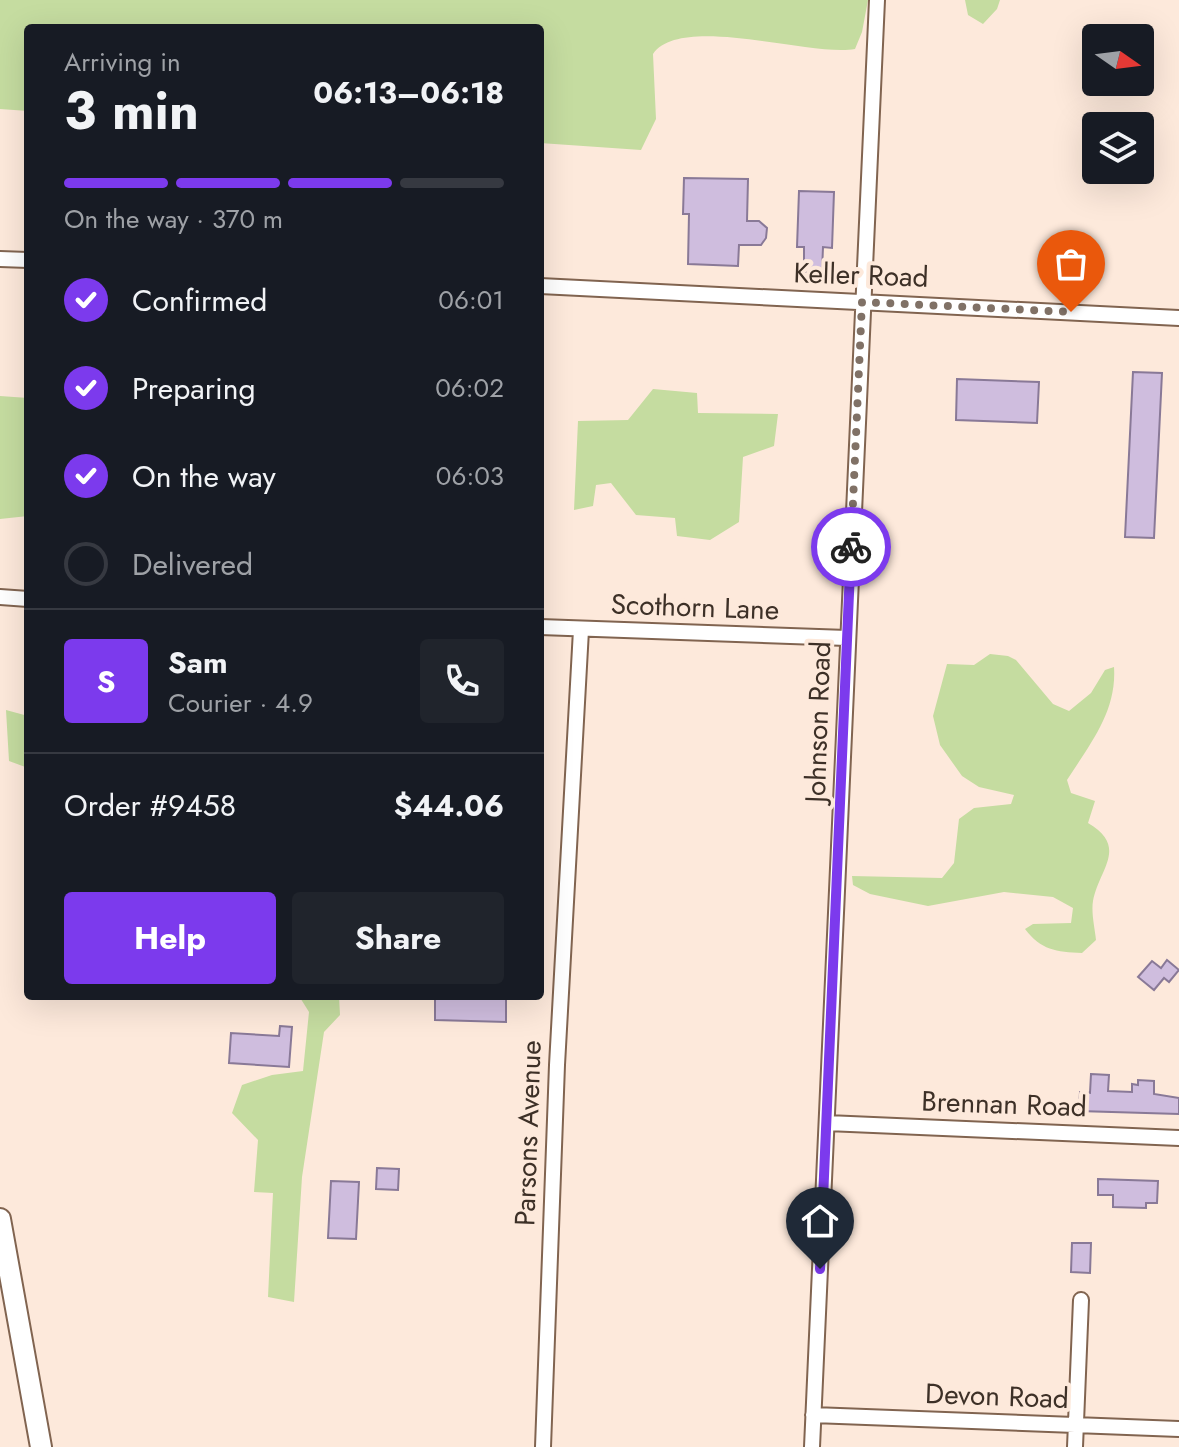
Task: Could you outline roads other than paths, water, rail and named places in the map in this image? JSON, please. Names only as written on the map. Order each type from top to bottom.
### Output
[{"type":"street","name":"Johnson Road","points":[[812,1447],[877,0]]},
{"type":"street","points":[[0,259],[24,260]]},
{"type":"street","name":"Keller Road","points":[[544,286],[1179,318]]},
{"type":"street","points":[[0,597],[24,599]]},
{"type":"street","name":"Scothorn Lane","points":[[544,627],[847,638]]},
{"type":"street","name":"Parsons Avenue","points":[[543,1447],[557,1051],[581,630]]},
{"type":"street","name":"Brennan Road","points":[[827,1123],[1179,1138]]},
{"type":"street","points":[[0,1219],[41,1447]]},
{"type":"street","points":[[1075,1447],[1081,1300]]},
{"type":"street","name":"Devon Road","points":[[813,1415],[1179,1429]]}]
